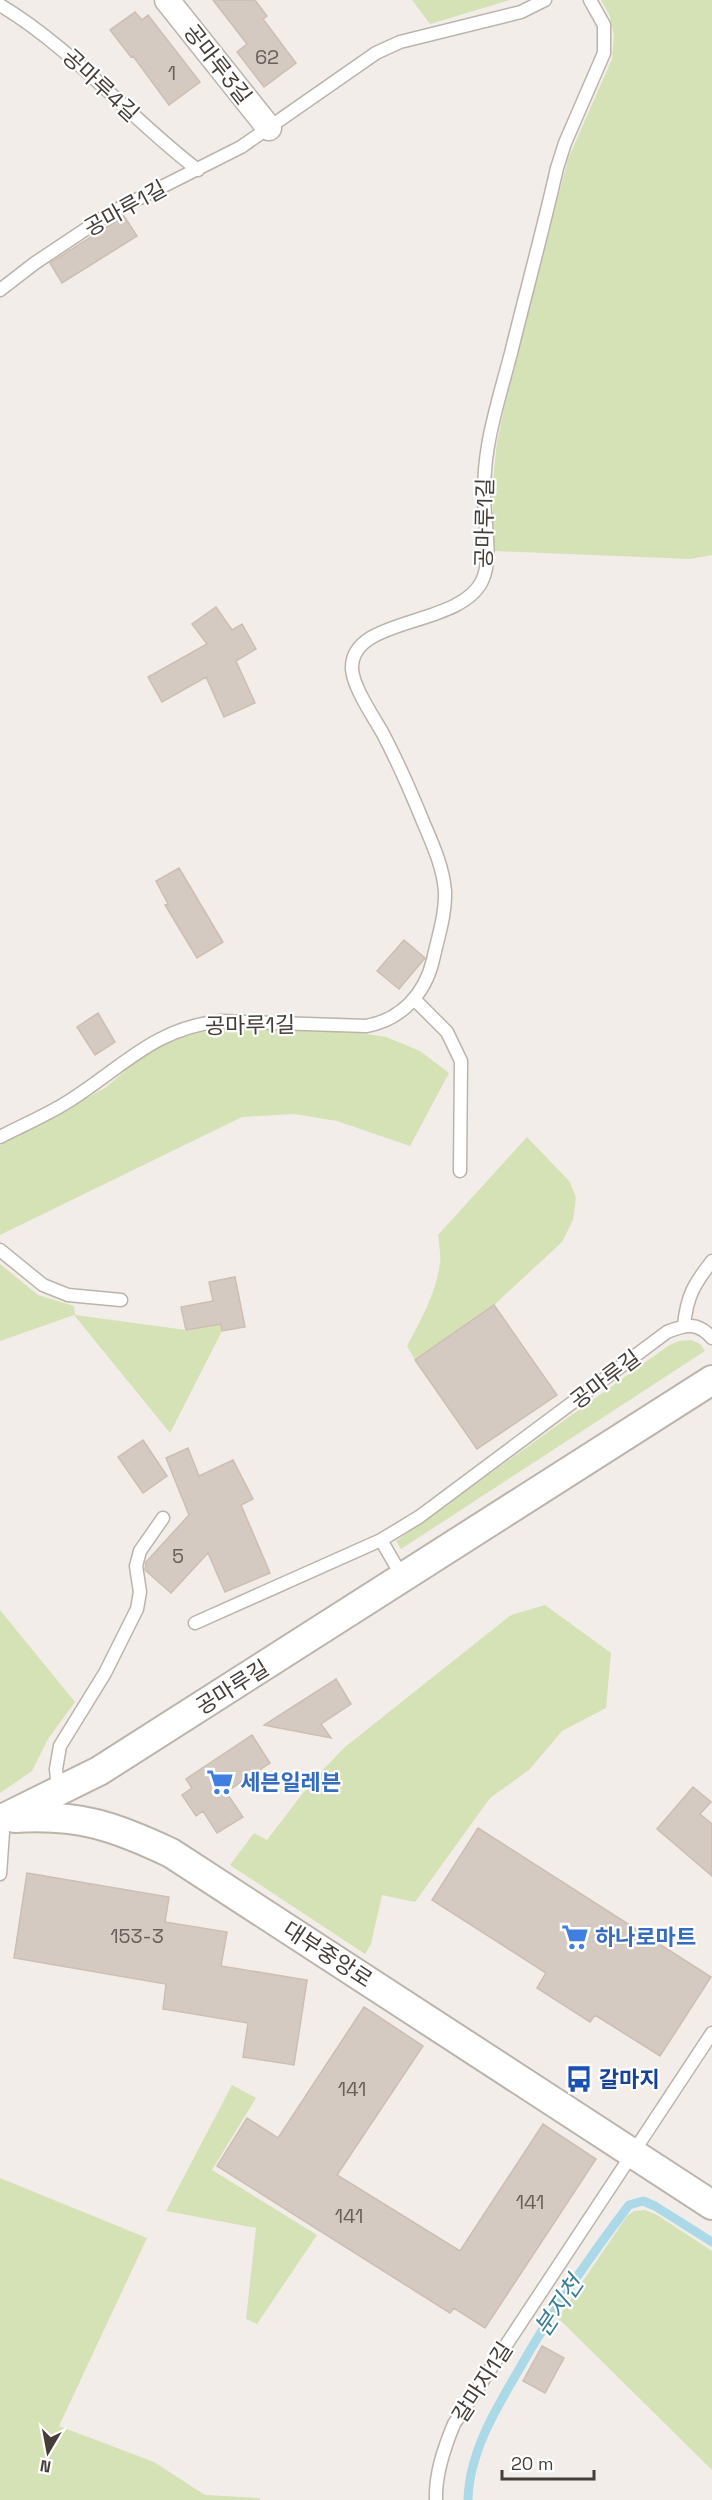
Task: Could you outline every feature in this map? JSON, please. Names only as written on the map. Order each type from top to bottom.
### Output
[{"type":"street","name":"공마루3길","points":[[167,0],[269,128]]},
{"type":"street","name":"공마루길","points":[[2,1819],[99,1771],[712,1380]]},
{"type":"street","points":[[97,1822],[89,1803],[90,1791],[99,1771]]},
{"type":"street","name":"대부중앙로","points":[[2,1819],[46,1816],[97,1822],[127,1832],[171,1853],[712,2205]]},
{"type":"lane","name":"공마루1길","points":[[0,290],[35,262],[111,213],[241,147],[376,53],[400,42],[521,12],[545,0]]},
{"type":"lane","name":"공마루1길","points":[[0,1137],[69,1101],[142,1049],[180,1029],[201,1023],[221,1022],[366,1026],[390,1019],[402,1011],[414,999],[430,972],[445,906],[442,872],[400,766],[354,678],[353,659],[357,650],[366,641],[385,630],[464,603],[476,592],[483,579],[486,540],[485,472],[495,413],[557,168],[565,143],[604,53],[604,25],[590,0]]},
{"type":"lane","name":"공마루4길","points":[[0,5],[58,45],[173,151],[198,170]]},
{"type":"lane","points":[[414,999],[447,1032],[461,1061],[460,1171]]},
{"type":"lane","points":[[0,1250],[43,1286],[68,1294],[121,1300]]},
{"type":"lane","points":[[712,1261],[694,1284],[686,1302],[684,1325],[699,1326],[712,1338]]},
{"type":"lane","name":"공마루길","points":[[195,1623],[381,1540],[429,1510],[667,1332],[684,1325]]},
{"type":"lane","points":[[97,1822],[78,1815],[65,1804],[58,1792],[56,1769],[60,1746],[105,1672],[137,1609],[140,1592],[136,1566],[140,1551],[163,1518]]},
{"type":"lane","points":[[381,1540],[404,1578]]},
{"type":"lane","points":[[0,1874],[2,1819]]},
{"type":"lane","points":[[633,2154],[712,2033]]},
{"type":"lane","name":"갈마지1길","points":[[436,2500],[438,2473],[454,2424],[633,2154]]},
{"type":"green space","points":[[412,0],[510,0],[430,24]]},
{"type":"green space","points":[[601,0],[712,0],[712,555],[690,559],[494,551],[492,490],[497,442],[512,372],[568,159],[612,59],[614,35],[609,14]]},
{"type":"green space","points":[[215,1027],[360,1033],[386,1037],[420,1051],[449,1073],[410,1146],[337,1121],[294,1114],[242,1117],[0,1235],[0,1146],[105,1088],[144,1055],[173,1040]]},
{"type":"green space","points":[[527,1137],[570,1182],[576,1198],[573,1220],[562,1242],[494,1305],[415,1360],[407,1346],[435,1285],[440,1260],[438,1235]]},
{"type":"green space","points":[[0,1264],[38,1295],[74,1306],[75,1315],[186,1330],[221,1324],[222,1331],[170,1433],[74,1315],[0,1341]]},
{"type":"green space","points":[[691,1340],[700,1344],[705,1351],[401,1549],[396,1541],[668,1346],[679,1341]]},
{"type":"green space","points":[[545,1605],[611,1653],[606,1708],[562,1731],[529,1770],[490,1798],[415,1902],[382,1895],[371,1944],[365,1954],[230,1865],[254,1833],[267,1840],[313,1780],[345,1747],[511,1615]]},
{"type":"green space","points":[[0,1610],[75,1702],[48,1739],[32,1771],[0,1793]]},
{"type":"green space","points":[[232,2085],[256,2098],[212,2170],[317,2235],[257,2324],[246,2319],[256,2228],[166,2211]]},
{"type":"green space","points":[[0,2178],[147,2238],[59,2426],[154,2462],[205,2495],[260,2498],[260,2500],[0,2500]]},
{"type":"green space","points":[[645,2210],[657,2215],[712,2251],[712,2470],[558,2318],[627,2216],[634,2211]]},
{"type":"building","points":[[213,0],[255,0],[267,16],[263,19],[296,63],[264,87],[237,52],[247,44]]},
{"type":"building","points":[[135,12],[142,20],[148,15],[200,82],[169,105],[133,56],[131,57],[110,30]]},
{"type":"building","points":[[124,216],[137,236],[62,283],[50,263]]},
{"type":"building","points":[[216,607],[232,630],[242,624],[256,649],[236,661],[255,703],[224,717],[206,677],[162,702],[148,677],[207,644],[192,624]]},
{"type":"building","points":[[179,868],[223,942],[197,958],[165,905],[168,904],[156,881]]},
{"type":"building","points":[[404,940],[425,958],[399,989],[377,971]]},
{"type":"building","points":[[98,1013],[115,1042],[95,1055],[77,1027]]},
{"type":"building","points":[[235,1277],[245,1327],[222,1331],[221,1324],[186,1330],[181,1307],[213,1301],[209,1282]]},
{"type":"building","points":[[494,1305],[557,1395],[477,1449],[415,1360]]},
{"type":"building","points":[[143,1440],[167,1476],[143,1493],[118,1457]]},
{"type":"building","points":[[188,1448],[199,1476],[233,1460],[253,1499],[241,1505],[270,1573],[225,1592],[208,1553],[171,1593],[145,1570],[146,1562],[189,1515],[166,1458]]},
{"type":"building","points":[[336,1679],[351,1704],[321,1724],[331,1738],[264,1725]]},
{"type":"building","points":[[252,1735],[270,1763],[226,1792],[243,1817],[217,1833],[203,1811],[196,1816],[182,1795],[192,1788],[186,1779]]},
{"type":"building","points":[[693,1787],[711,1802],[700,1814],[712,1824],[712,1876],[657,1829]]},
{"type":"building","points":[[478,1828],[711,1977],[660,2056],[595,2015],[590,2022],[537,1988],[546,1973],[432,1900]]},
{"type":"building","points":[[27,1873],[169,1897],[165,1922],[227,1932],[221,1966],[307,1980],[294,2065],[243,2057],[248,2023],[163,2009],[166,1984],[14,1958]]},
{"type":"building","points":[[364,2007],[423,2046],[337,2175],[460,2251],[543,2124],[596,2159],[485,2328],[454,2308],[450,2313],[217,2166],[247,2118],[278,2138]]},
{"type":"building","points":[[542,2346],[564,2358],[545,2393],[523,2381]]},
{"type":"waterway","name":"분지천","points":[[468,2500],[469,2483],[478,2450],[500,2403],[556,2308],[629,2205],[643,2201],[655,2206],[712,2242]]},
{"type":"place","name":"세븐일레븐","points":[[220,1782]]},
{"type":"place","name":"하나로마트","points":[[575,1937]]},
{"type":"place","name":"갈마지","points":[[579,2079]]}]
